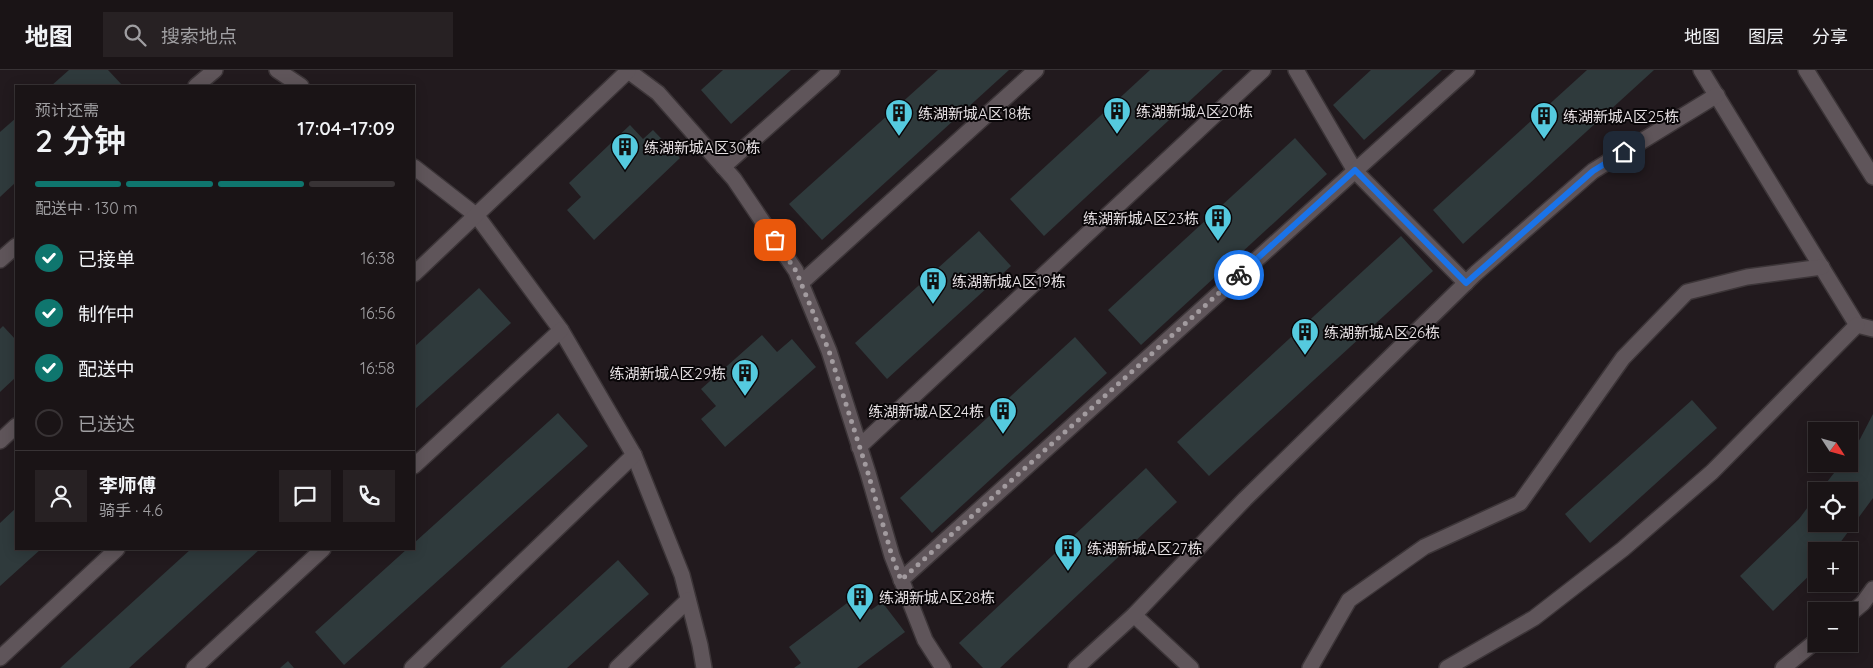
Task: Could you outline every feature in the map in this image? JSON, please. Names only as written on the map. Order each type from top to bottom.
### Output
[{"type":"street","points":[[197,85],[215,70]]},
{"type":"street","points":[[277,70],[300,85]]},
{"type":"street","points":[[724,167],[832,70]]},
{"type":"street","points":[[801,283],[1036,70]]},
{"type":"street","points":[[860,447],[1263,70]]},
{"type":"street","points":[[1296,70],[1355,170],[1466,283]]},
{"type":"street","points":[[901,580],[1467,70]]},
{"type":"street","points":[[1701,70],[1857,325],[1873,329]]},
{"type":"street","points":[[1806,70],[1873,177]]},
{"type":"street","points":[[415,273],[628,71],[658,92],[734,179],[796,271],[829,351],[892,556],[925,640],[943,668]]},
{"type":"street","points":[[1076,668],[1134,615],[1245,499],[1466,283],[1593,171],[1717,95]]},
{"type":"street","points":[[415,168],[477,216],[561,330],[634,455],[682,575],[704,668]]},
{"type":"street","points":[[0,260],[15,247]]},
{"type":"street","points":[[1310,668],[1349,600],[1424,547],[1520,503],[1623,358],[1687,292],[1747,277],[1822,267]]},
{"type":"street","points":[[1448,668],[1534,618],[1623,549],[1712,472],[1857,325]]},
{"type":"street","points":[[415,465],[561,330]]},
{"type":"street","points":[[0,441],[15,427]]},
{"type":"street","points":[[412,668],[634,455]]},
{"type":"street","points":[[0,658],[117,550]]},
{"type":"street","points":[[194,668],[323,550]]},
{"type":"street","points":[[1858,607],[1873,589]]},
{"type":"street","points":[[617,668],[688,600]]},
{"type":"street","points":[[1134,615],[1191,668]]},
{"type":"street","points":[[1783,668],[1808,648]]},
{"type":"building","points":[[69,70],[108,70],[122,85],[52,85]]},
{"type":"building","points":[[723,70],[791,70],[731,124],[701,90]]},
{"type":"building","name":"练湖新城A区18栋","points":[[938,70],[1009,70],[822,240],[789,204]]},
{"type":"building","name":"练湖新城A区20栋","points":[[1150,70],[1223,70],[1044,236],[1010,199]]},
{"type":"building","points":[[1371,70],[1442,70],[1364,140],[1333,105]]},
{"type":"building","name":"练湖新城A区25栋","points":[[1587,70],[1654,70],[1463,244],[1433,210]]},
{"type":"building","points":[[15,119],[15,183],[0,197],[0,132]]},
{"type":"building","name":"练湖新城A区30栋","points":[[630,125],[643,139],[653,130],[680,158],[594,240],[567,210],[581,197],[569,183]]},
{"type":"building","name":"练湖新城A区23栋","points":[[1295,138],[1327,174],[1141,345],[1108,310]]},
{"type":"building","name":"练湖新城A区19栋","points":[[979,231],[1011,266],[887,379],[855,343]]},
{"type":"building","name":"练湖新城A区26栋","points":[[1401,236],[1433,271],[1209,476],[1177,442]]},
{"type":"building","points":[[479,288],[511,323],[415,409],[415,346]]},
{"type":"building","points":[[3,326],[15,339],[15,378],[0,392],[0,329]]},
{"type":"building","name":"练湖新城A区29栋","points":[[762,335],[777,352],[792,339],[816,367],[725,447],[701,419],[716,406],[701,389]]},
{"type":"building","name":"练湖新城A区24栋","points":[[1075,337],[1107,373],[932,533],[900,498]]},
{"type":"building","points":[[1692,400],[1717,428],[1590,543],[1565,514]]},
{"type":"building","points":[[558,413],[588,446],[344,665],[315,632],[406,550],[415,550],[415,542]]},
{"type":"building","points":[[1873,414],[1873,498],[1858,518],[1858,482],[1827,482],[1835,472],[1858,472],[1858,442]]},
{"type":"building","name":"练湖新城A区27栋","points":[[1146,468],[1177,502],[1000,668],[983,668],[959,643]]},
{"type":"building","points":[[1808,507],[1808,532],[1848,532],[1841,542],[1808,542],[1808,577],[1773,611],[1740,576],[1799,519]]},
{"type":"building","points":[[15,509],[15,550],[40,550],[0,586],[0,523]]},
{"type":"building","points":[[190,550],[259,550],[129,668],[60,668]]},
{"type":"building","points":[[618,560],[649,594],[567,668],[500,668]]},
{"type":"building","name":"练湖新城A区28栋","points":[[859,594],[871,610],[882,602],[905,632],[857,668],[794,668],[801,663],[789,647]]},
{"type":"building","points":[[288,661],[294,668],[280,668]]},
{"type":"way so far","points":[[775,240],[796,271],[829,351],[901,580],[1239,275]]},
{"type":"place","name":"练湖新城A区20栋","points":[[1117,135]]},
{"type":"place","name":"练湖新城A区18栋","points":[[899,137]]},
{"type":"place","name":"练湖新城A区25栋","points":[[1544,140]]},
{"type":"place","name":"练湖新城A区30栋","points":[[625,171]]},
{"type":"place","name":"练湖新城A区23栋","points":[[1218,242]]},
{"type":"place","name":"练湖新城A区19栋","points":[[933,305]]},
{"type":"place","name":"练湖新城A区26栋","points":[[1305,356]]},
{"type":"place","name":"练湖新城A区29栋","points":[[745,397]]},
{"type":"place","name":"练湖新城A区24栋","points":[[1003,435]]},
{"type":"place","name":"练湖新城A区27栋","points":[[1068,572]]},
{"type":"place","name":"练湖新城A区28栋","points":[[860,621]]},
{"type":"route","points":[[1239,275],[1355,170],[1466,283],[1593,171],[1624,152]]}]
